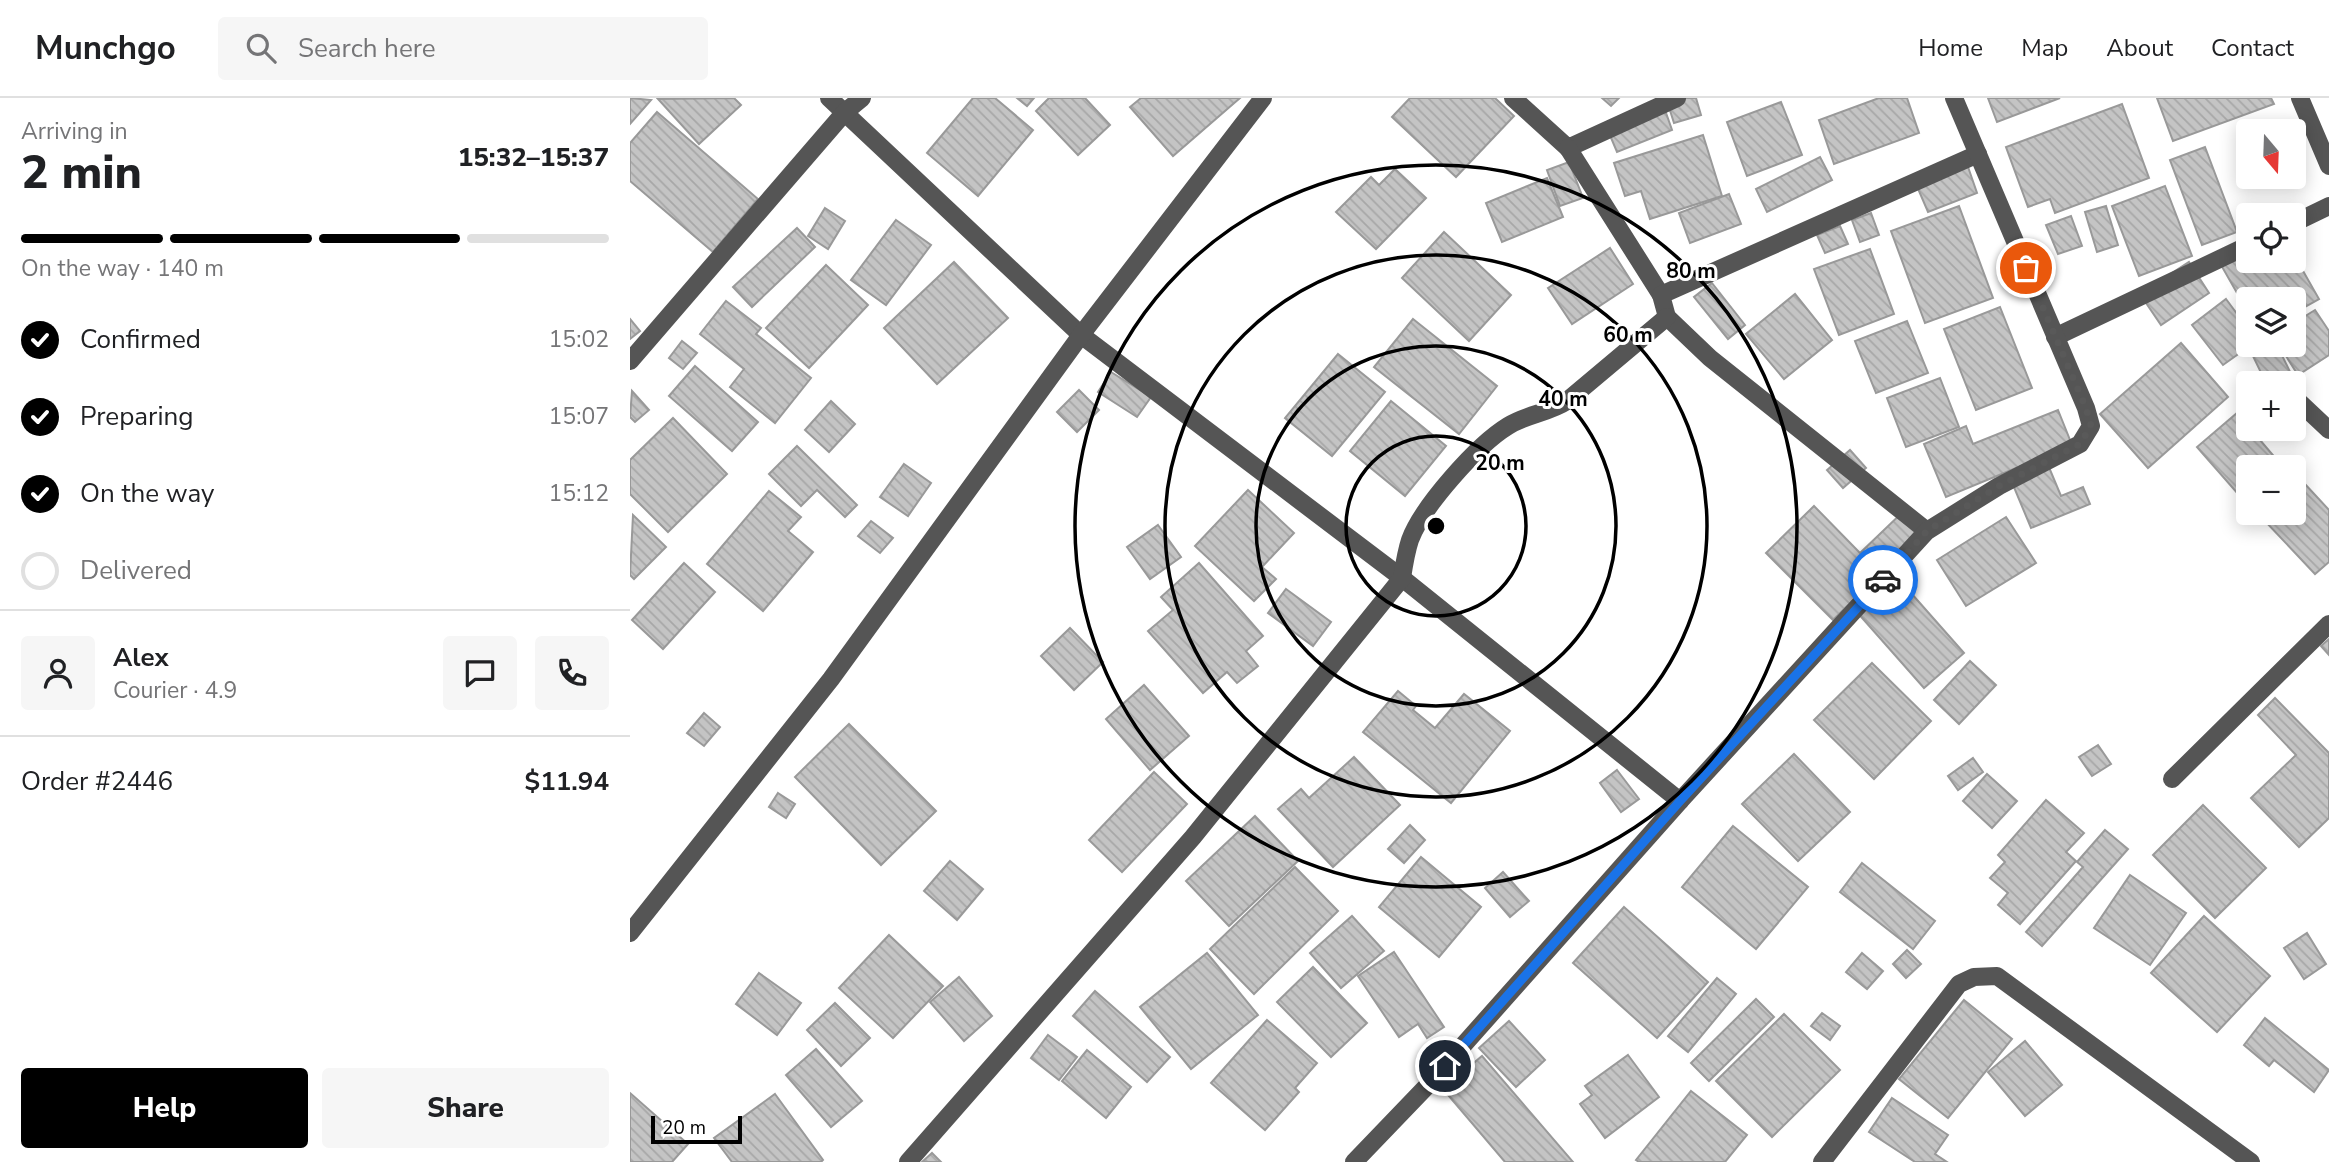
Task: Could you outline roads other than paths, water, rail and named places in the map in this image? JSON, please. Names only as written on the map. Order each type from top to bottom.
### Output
[{"type":"street","points":[[829,98],[1081,335],[1402,578],[1680,801]]},
{"type":"street","points":[[630,360],[845,112],[862,98]]},
{"type":"street","points":[[630,933],[831,679],[1081,335],[1263,98]]},
{"type":"street","points":[[1513,98],[1568,148],[1661,296],[1667,317],[1710,358],[1927,531]]},
{"type":"street","points":[[1568,148],[1677,98]]},
{"type":"street","points":[[1354,1162],[1427,1086],[1680,801],[1927,531],[1999,486],[2080,444],[2091,426],[2086,408],[1954,98]]},
{"type":"street","points":[[2300,98],[2329,166]]},
{"type":"street","points":[[1661,296],[1978,154]]},
{"type":"street","points":[[2306,217],[2329,206]]},
{"type":"street","points":[[2055,337],[2236,250]]},
{"type":"street","points":[[908,1162],[1193,837],[1402,578],[1410,540],[1424,513],[1480,447],[1508,426],[1553,410],[1567,401],[1667,317]]},
{"type":"street","points":[[2306,408],[2329,430]]},
{"type":"street","points":[[2172,779],[2329,624]]},
{"type":"street","points":[[1822,1162],[1959,985],[1987,975],[1997,976],[2251,1162]]}]
